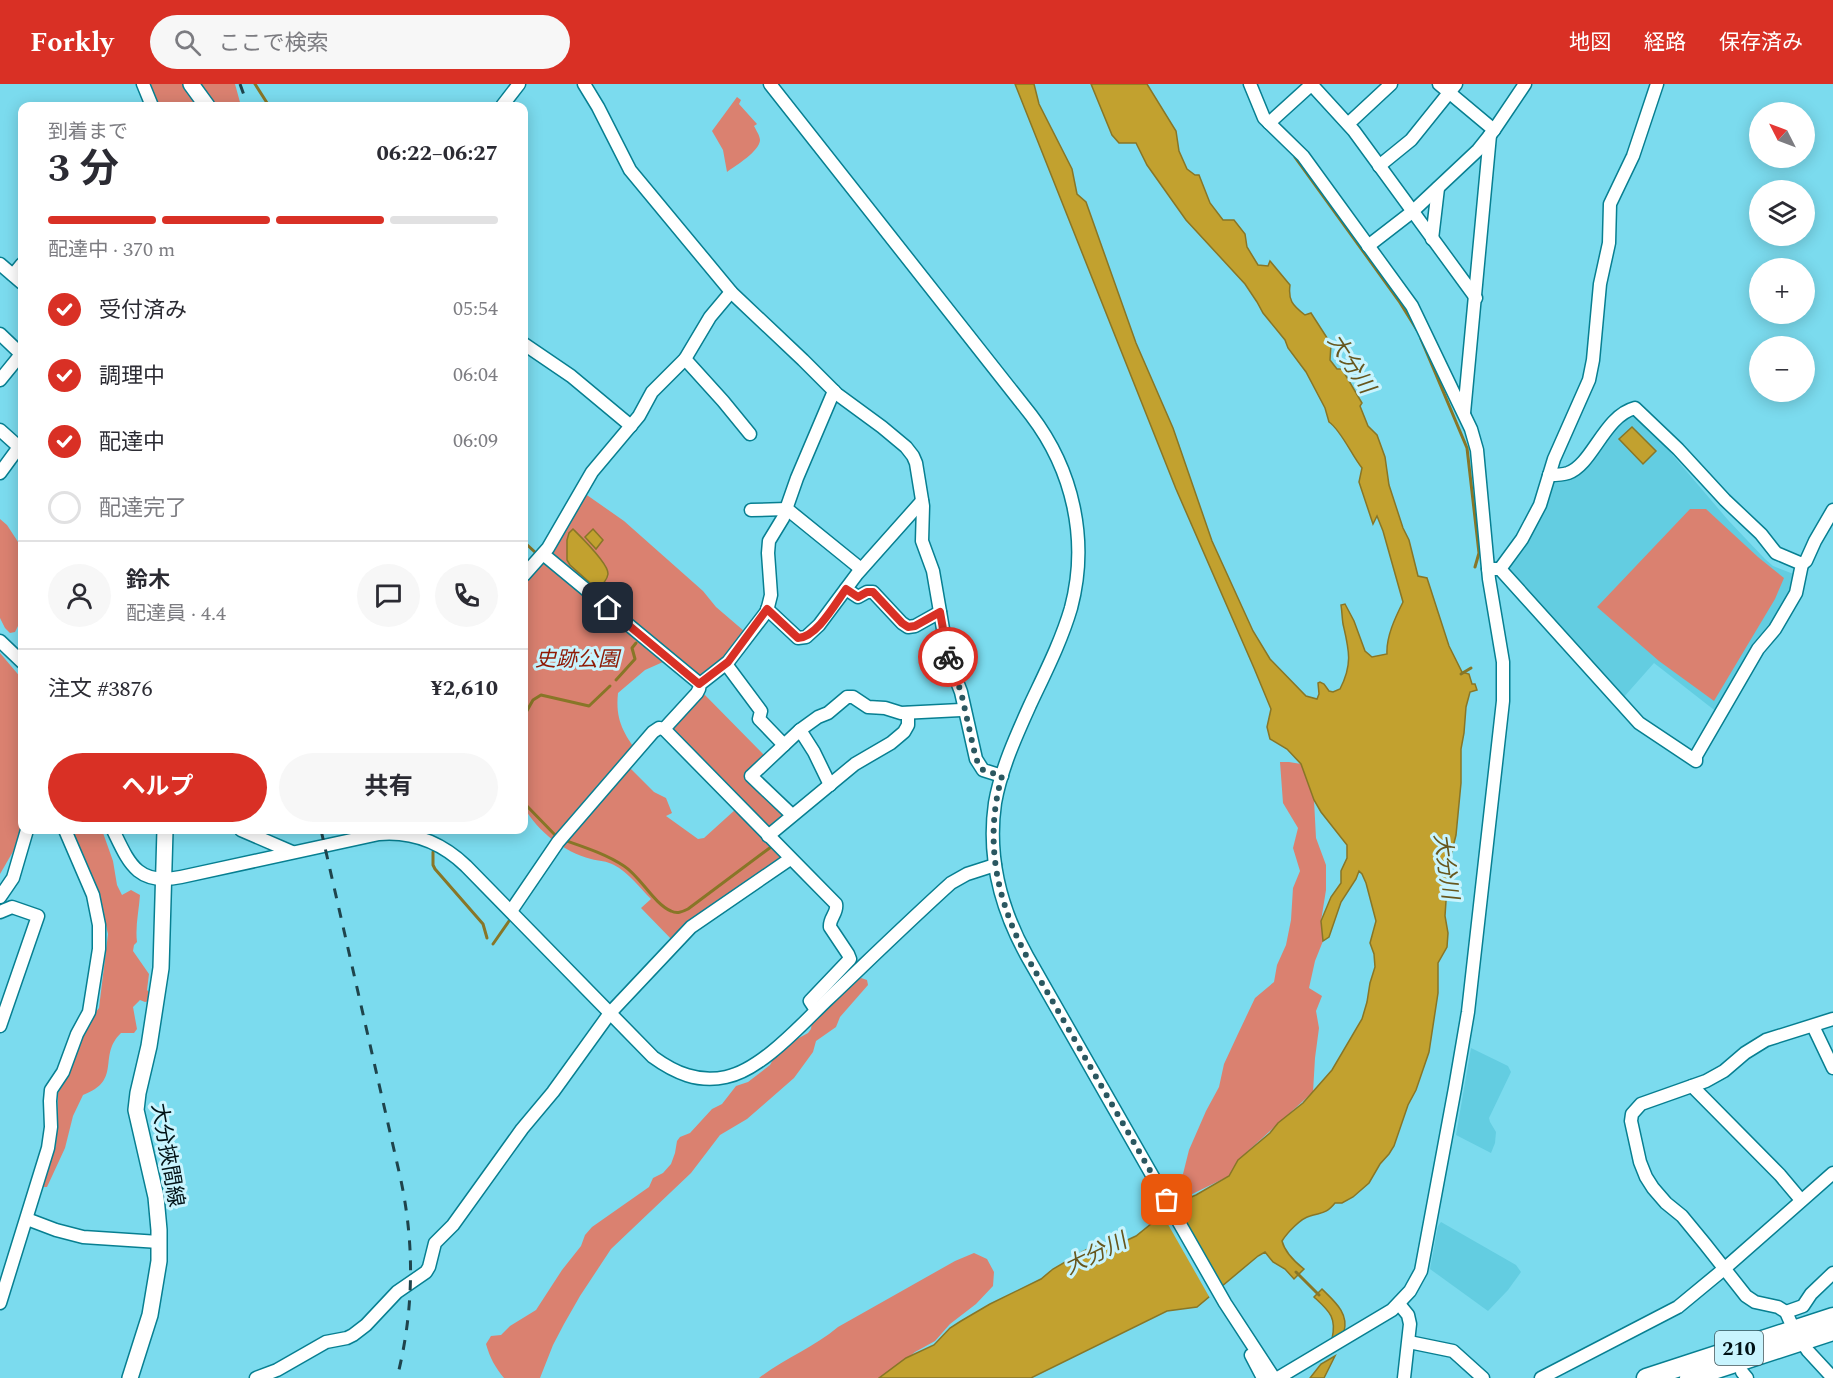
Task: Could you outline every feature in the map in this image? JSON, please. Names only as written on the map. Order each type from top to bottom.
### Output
[{"type":"highway","name":"210","points":[[1689,1378],[1798,1336],[1833,1317]]},
{"type":"highway","name":"210","points":[[1646,1378],[1798,1336],[1833,1331]]},
{"type":"main road","points":[[191,84],[204,102]]},
{"type":"main road","name":"大分挾間線","points":[[130,1378],[152,1304],[158,1272],[156,1197],[136,1110],[162,968],[165,834]]},
{"type":"street","points":[[144,84],[151,102]]},
{"type":"street","points":[[505,102],[519,84]]},
{"type":"street","points":[[584,84],[630,170],[731,292],[834,391],[872,419],[910,452],[916,463],[922,501],[922,542],[933,572],[948,658],[961,692],[976,759],[983,770],[1002,776]]},
{"type":"street","points":[[770,84],[1031,415],[1053,449],[1068,484],[1077,520],[1078,540],[1078,563],[1073,597],[1062,632],[1019,730],[1002,776],[994,816],[995,865],[1004,907],[1020,943],[1248,1344],[1263,1378]]},
{"type":"street","points":[[1248,1344],[1276,1378],[1383,1316],[1399,1304],[1416,1282],[1424,1259],[1471,991],[1504,682],[1494,569],[1474,436],[1417,315],[1303,156],[1263,115],[1250,84]]},
{"type":"street","points":[[1348,124],[1391,84]]},
{"type":"street","points":[[1439,84],[1453,88],[1492,132],[1464,414]]},
{"type":"street","points":[[1368,246],[1412,212],[1478,150],[1525,84]]},
{"type":"street","points":[[1494,569],[1525,534],[1543,498],[1554,459],[1591,374],[1600,284],[1609,243],[1610,204],[1632,156],[1658,84]]},
{"type":"street","points":[[1269,123],[1309,85],[1348,124],[1476,298]]},
{"type":"street","points":[[1379,166],[1411,140],[1453,88]]},
{"type":"street","points":[[1432,239],[1438,188]]},
{"type":"street","points":[[0,264],[18,279]]},
{"type":"street","points":[[528,571],[543,554],[592,472],[639,416],[652,392],[685,359],[710,316],[731,292]]},
{"type":"street","points":[[0,334],[18,350]]},
{"type":"street","points":[[528,347],[571,375],[631,426]]},
{"type":"street","points":[[0,380],[18,359]]},
{"type":"street","points":[[685,359],[750,434]]},
{"type":"street","points":[[664,729],[697,693],[699,684],[726,664],[767,609],[771,590],[768,544],[787,509],[801,468],[834,391]]},
{"type":"street","points":[[1549,475],[1572,472],[1611,425],[1628,410],[1635,408],[1761,534],[1776,553],[1802,564]]},
{"type":"street","points":[[0,429],[18,446]]},
{"type":"street","points":[[0,473],[18,448]]},
{"type":"street","points":[[767,609],[798,638],[802,638],[819,625],[861,569],[922,501]]},
{"type":"street","points":[[751,510],[787,509],[861,569]]},
{"type":"street","points":[[1494,569],[1640,723],[1696,761],[1696,756],[1752,659],[1775,629],[1796,593],[1802,564],[1806,561],[1833,510]]},
{"type":"street","points":[[543,554],[699,684]]},
{"type":"street","points":[[846,589],[858,597],[867,592],[873,592],[908,627],[915,626],[940,612]]},
{"type":"street","points":[[0,641],[18,658]]},
{"type":"street","points":[[726,664],[762,711],[759,719],[784,745]]},
{"type":"street","points":[[792,815],[751,776],[800,730],[828,713],[849,696],[868,707],[908,713],[961,710]]},
{"type":"street","points":[[768,836],[859,760],[891,743],[904,732],[908,725],[908,713]]},
{"type":"street","points":[[511,912],[558,842],[653,732],[658,728],[664,729],[836,904],[837,911],[830,927],[849,957],[848,962],[810,1001],[816,1010]]},
{"type":"street","points":[[800,730],[830,785]]},
{"type":"street","points":[[0,897],[13,878],[26,834]]},
{"type":"street","points":[[0,1303],[48,1148],[51,1127],[51,1090],[62,1074],[77,1034],[89,1012],[99,957],[99,933],[94,902],[67,834]]},
{"type":"street","points":[[115,834],[134,868],[149,877],[164,879],[366,834]]},
{"type":"street","points":[[250,834],[292,852]]},
{"type":"street","points":[[402,834],[439,845],[459,859],[660,1062],[684,1075],[704,1079],[725,1077],[747,1069],[764,1057],[951,883],[967,874],[995,865]]},
{"type":"street","points":[[256,1378],[277,1370],[326,1342],[353,1335],[366,1325],[397,1292],[426,1272],[435,1243],[453,1225],[511,1143],[553,1092],[610,1013],[691,927],[790,859]]},
{"type":"street","points":[[0,912],[12,907],[38,916],[0,1026]]},
{"type":"street","points":[[1832,1378],[1808,1351],[1786,1312],[1778,1307],[1760,1304],[1750,1299],[1692,1228],[1650,1184],[1634,1141],[1631,1119],[1636,1108],[1646,1102],[1692,1086],[1724,1071],[1745,1053],[1766,1040],[1833,1019]]},
{"type":"street","points":[[1813,1026],[1833,1068]]},
{"type":"street","points":[[1692,1086],[1802,1200]]},
{"type":"street","points":[[1542,1378],[1670,1312],[1724,1269],[1833,1173]]},
{"type":"street","points":[[27,1219],[84,1237],[159,1242]]},
{"type":"street","points":[[1786,1312],[1803,1306],[1811,1294],[1833,1273]]},
{"type":"street","points":[[1399,1304],[1410,1320],[1404,1378]]},
{"type":"street","points":[[1409,1342],[1453,1351],[1483,1378]]},
{"type":"shaded area","points":[[1636,412],[1728,520],[1765,559],[1773,566],[1796,575],[1793,589],[1718,713],[1654,663],[1623,698],[1507,569],[1553,478],[1572,477],[1618,424]]},
{"type":"shaded area","points":[[1471,1048],[1508,1066],[1511,1072],[1489,1118],[1496,1132],[1491,1153],[1456,1135]]},
{"type":"shaded area","points":[[1441,1222],[1516,1265],[1521,1272],[1488,1311],[1430,1269],[1438,1226]]},
{"type":"green space","points":[[151,84],[186,84],[201,102],[157,102]]},
{"type":"green space","points":[[197,84],[235,84],[240,102],[208,102]]},
{"type":"green space","points":[[737,97],[741,100],[739,104],[757,124],[754,126],[760,140],[752,153],[727,172],[723,150],[712,131]]},
{"type":"green space","name":"史跡公園","points":[[584,493],[624,521],[744,631],[732,652],[701,679],[546,554]]},
{"type":"green space","points":[[1690,509],[1706,509],[1784,578],[1775,599],[1714,701],[1659,661],[1597,607]]},
{"type":"green space","points":[[0,519],[18,542],[18,626],[15,632],[10,633],[0,618]]},
{"type":"green space","points":[[543,561],[663,662],[645,670],[618,693],[617,703],[622,727],[640,756],[630,768],[654,792],[666,798],[672,813],[666,816],[698,839],[704,838],[736,809],[782,859],[675,943],[641,908],[651,899],[629,876],[611,864],[581,856],[562,846],[544,833],[528,813],[528,577]]},
{"type":"green space","points":[[0,653],[18,674],[18,834],[20,834],[18,843],[0,874]]},
{"type":"green space","points":[[702,692],[767,758],[749,777],[790,815],[769,833],[670,731]]},
{"type":"green space","points":[[1280,762],[1301,764],[1314,800],[1316,838],[1326,865],[1326,890],[1321,921],[1323,941],[1315,961],[1309,988],[1322,996],[1316,1011],[1319,1028],[1313,1092],[1238,1160],[1229,1176],[1180,1200],[1174,1187],[1183,1174],[1189,1150],[1219,1087],[1224,1064],[1255,998],[1274,982],[1277,965],[1286,945],[1291,920],[1293,888],[1300,871],[1293,848],[1298,828],[1283,803]]},
{"type":"green space","points":[[74,834],[103,834],[113,861],[117,885],[122,895],[131,890],[140,895],[137,942],[133,951],[149,974],[147,990],[151,994],[149,1001],[140,1000],[133,1007],[137,1029],[134,1033],[121,1033],[114,1042],[106,1075],[102,1082],[95,1089],[83,1095],[73,1116],[65,1148],[47,1187],[43,1187],[56,1145],[58,1093],[87,1023],[99,1008],[108,934],[98,889]]},
{"type":"green space","points":[[861,978],[867,980],[868,985],[840,1017],[836,1027],[816,1041],[813,1052],[794,1078],[747,1119],[720,1135],[691,1173],[611,1249],[564,1324],[540,1378],[504,1378],[493,1362],[486,1344],[491,1336],[501,1335],[510,1326],[536,1310],[592,1227],[649,1187],[653,1178],[663,1173],[671,1164],[680,1137],[690,1133],[712,1109],[722,1104],[736,1086],[748,1082],[770,1065],[776,1054],[786,1045],[808,1033],[812,1021],[820,1010]]},
{"type":"green space","points":[[974,1253],[987,1259],[994,1272],[993,1286],[976,1304],[950,1324],[935,1341],[915,1352],[883,1378],[759,1378],[838,1327],[955,1261]]},
{"type":"water","name":"大分川","points":[[1015,84],[1034,84],[1039,104],[1072,169],[1077,194],[1086,202],[1136,343],[1173,428],[1212,541],[1253,631],[1270,659],[1306,696],[1317,699],[1320,682],[1329,691],[1340,689],[1348,664],[1341,605],[1345,604],[1365,651],[1372,657],[1387,654],[1394,621],[1403,602],[1383,531],[1377,516],[1373,524],[1359,482],[1362,468],[1338,431],[1329,422],[1325,408],[1306,372],[1245,284],[1186,220],[1147,165],[1136,143],[1119,143],[1112,135],[1091,84],[1147,84],[1176,131],[1179,151],[1187,169],[1199,175],[1210,203],[1223,220],[1234,220],[1245,234],[1247,247],[1258,265],[1268,266],[1270,261],[1290,285],[1290,298],[1294,305],[1305,315],[1311,313],[1331,344],[1330,360],[1337,369],[1342,369],[1362,403],[1360,406],[1368,426],[1377,435],[1385,457],[1389,485],[1409,540],[1418,576],[1427,578],[1449,646],[1462,672],[1469,674],[1477,690],[1470,692],[1466,707],[1456,835],[1451,855],[1451,886],[1446,901],[1447,947],[1438,963],[1438,993],[1429,1052],[1394,1146],[1369,1183],[1353,1197],[1342,1203],[1335,1203],[1324,1212],[1303,1220],[1282,1241],[1288,1253],[1304,1269],[1294,1279],[1285,1269],[1273,1262],[1265,1252],[1197,1307],[1167,1311],[1031,1378],[879,1378],[906,1358],[934,1345],[950,1328],[990,1304],[1041,1279],[1053,1269],[1094,1246],[1110,1246],[1136,1236],[1177,1203],[1229,1176],[1238,1160],[1303,1103],[1332,1070],[1362,1019],[1375,967],[1370,943],[1376,921],[1366,883],[1359,871],[1341,902],[1329,937],[1323,941],[1321,921],[1331,897],[1341,883],[1341,871],[1347,858],[1347,845],[1314,800],[1301,764],[1287,749],[1270,739],[1267,727],[1271,709],[1176,489]]},
{"type":"water","points":[[1632,427],[1656,451],[1643,464],[1619,439]]},
{"type":"water","points":[[573,529],[594,551],[607,570],[606,578],[597,589],[567,560],[567,540]]},
{"type":"water","points":[[593,529],[603,540],[596,549],[585,537]]},
{"type":"water","points":[[1322,1289],[1343,1313],[1344,1332],[1332,1339],[1333,1325],[1330,1315],[1314,1297]]},
{"type":"water","points":[[1335,1356],[1324,1378],[1310,1378],[1321,1364]]},
{"type":"pier","points":[[1174,1201],[1225,1289],[1211,1300],[1161,1212]]},
{"type":"waterway","points":[[255,84],[266,102]]},
{"type":"waterway","points":[[1295,157],[1399,301],[1417,330]]},
{"type":"waterway","points":[[1421,339],[1467,448],[1479,553],[1475,567]]},
{"type":"waterway","points":[[528,546],[536,553]]},
{"type":"waterway","points":[[616,680],[635,659],[632,648],[636,643]]},
{"type":"waterway","points":[[1461,674],[1471,668]]},
{"type":"waterway","points":[[528,709],[533,700],[541,695],[589,706],[610,686]]},
{"type":"waterway","points":[[528,807],[557,837]]},
{"type":"waterway","points":[[564,840],[602,854],[624,866],[659,902],[671,911],[677,912],[688,909],[771,847]]},
{"type":"waterway","points":[[433,852],[435,869],[483,924],[487,938]]},
{"type":"waterway","points":[[493,944],[509,921]]},
{"type":"waterway","points":[[1296,1272],[1319,1295]]},
{"type":"railway","points":[[240,84],[247,102]]},
{"type":"railway","points":[[322,834],[405,1201],[410,1252],[409,1303],[407,1328],[397,1378]]},
{"type":"way so far","points":[[948,657],[959,684],[976,759],[983,770],[1002,776],[995,808],[993,845],[997,880],[1004,907],[1027,957],[1167,1200]]},
{"type":"route","points":[[608,608],[699,684],[728,662],[767,609],[798,638],[802,638],[819,625],[846,589],[858,597],[870,591],[873,592],[908,627],[915,626],[940,612],[948,657]]}]
